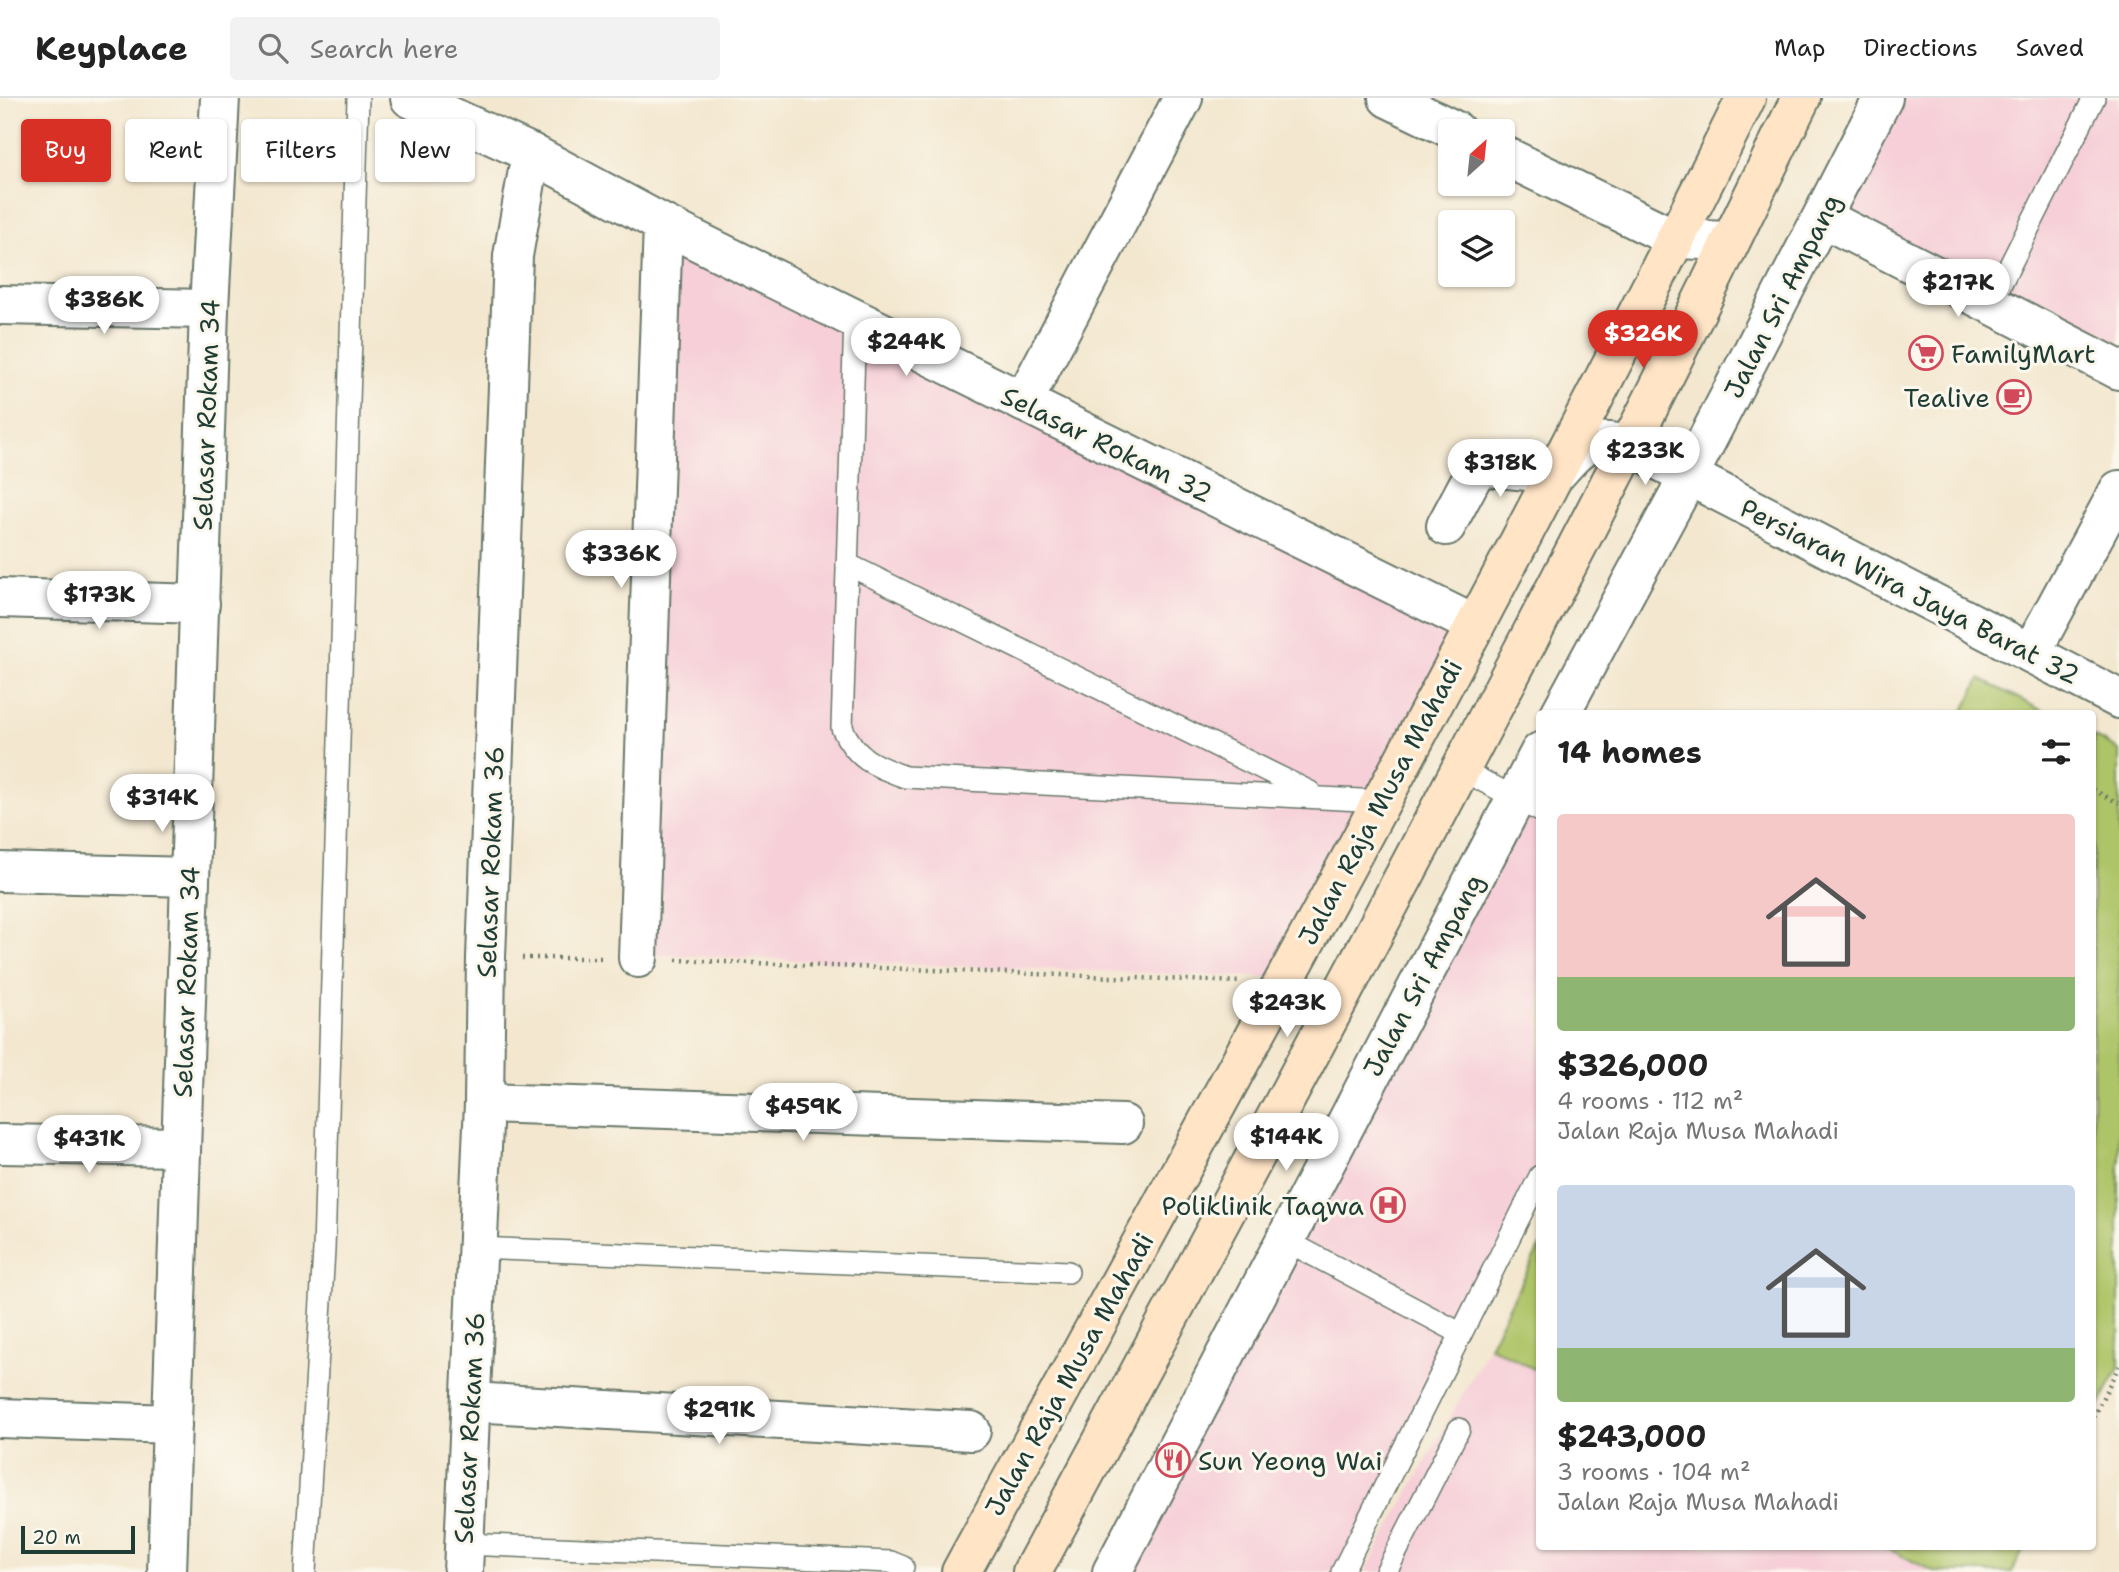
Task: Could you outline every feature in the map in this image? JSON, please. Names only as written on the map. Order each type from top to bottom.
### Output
[{"type":"main road","name":"Jalan Raja Musa Mahadi","points":[[961,1572],[1284,983],[1556,474],[1746,98]]},
{"type":"main road","name":"Jalan Raja Musa Mahadi","points":[[1032,1572],[1460,769],[1629,445],[1801,98]]},
{"type":"street","name":"Selasar Rokam 34","points":[[167,1572],[209,309],[220,98]]},
{"type":"street","name":"Selasar Rokam 32","points":[[410,98],[531,153],[663,224],[1475,625]]},
{"type":"street","points":[[1023,402],[1183,98]]},
{"type":"street","points":[[1388,98],[1438,122]]},
{"type":"street","name":"Jalan Sri Ampang","points":[[1562,710],[1688,477],[1883,98]]},
{"type":"street","name":"Selasar Rokam 36","points":[[464,1558],[484,1103],[486,957],[513,256],[531,153]]},
{"type":"street","points":[[1516,161],[1676,239],[1730,241]]},
{"type":"street","points":[[1823,218],[2119,370]]},
{"type":"street","points":[[638,958],[663,224]]},
{"type":"street","points":[[0,304],[209,309]]},
{"type":"street","name":"Persiaran Wira Jaya Barat 32","points":[[1556,474],[1574,454],[1587,445],[1602,440],[1629,445],[2119,699]]},
{"type":"street","points":[[1446,526],[1478,466],[1556,474]]},
{"type":"street","points":[[2031,653],[2119,490]]},
{"type":"street","points":[[0,598],[200,604]]},
{"type":"street","name":"Jalan Sri Ampang","points":[[1112,1572],[1285,1240],[1528,804],[1536,769]]},
{"type":"street","points":[[0,872],[190,877]]},
{"type":"street","points":[[484,1103],[1123,1124]]},
{"type":"street","points":[[0,1143],[180,1147]]},
{"type":"street","points":[[471,1402],[971,1431]]},
{"type":"street","points":[[0,1418],[172,1424]]},
{"type":"lane","points":[[306,1572],[324,1250],[358,98]]},
{"type":"lane","points":[[1991,303],[2094,98]]},
{"type":"lane","points":[[855,319],[842,728],[850,746],[863,759],[905,777],[1381,801]]},
{"type":"lane","points":[[847,564],[1319,796]]},
{"type":"lane","points":[[1460,769],[1528,804]]},
{"type":"lane","points":[[1342,1572],[1536,1184]]},
{"type":"lane","points":[[1285,1240],[1460,1333]]},
{"type":"lane","points":[[477,1248],[1068,1272]]},
{"type":"lane","points":[[1386,1572],[1459,1429]]},
{"type":"lane","points":[[464,1558],[891,1562],[903,1567]]},
{"type":"path","points":[[2096,792],[2119,803]]},
{"type":"path","points":[[486,957],[638,958],[1284,983]]},
{"type":"path","points":[[2096,1411],[2119,1366]]},
{"type":"shaded area","points":[[1878,98],[2119,98],[2119,371],[1817,217]]},
{"type":"shaded area","points":[[663,220],[1473,621],[1281,978],[637,954]]},
{"type":"shaded area","points":[[1524,794],[1536,801],[1536,1187],[1338,1572],[1125,1572]]},
{"type":"shaded area","points":[[1489,1346],[1536,1370],[1536,1550],[1891,1550],[1934,1572],[1365,1572]]},
{"type":"green space","points":[[1980,679],[2041,710],[1964,710]]},
{"type":"green space","points":[[2096,738],[2119,750],[2119,1367],[2096,1411]]},
{"type":"green space","points":[[1536,1254],[1536,1370],[1489,1346]]},
{"type":"green space","points":[[1891,1550],[2023,1550],[2012,1572],[1934,1572]]},
{"type":"place","name":"FamilyMart","points":[[1926,353]]},
{"type":"place","name":"Tealive","points":[[2014,397]]},
{"type":"place","name":"Poliklinik Taqwa","points":[[1388,1205]]},
{"type":"place","name":"Sun Yeong Wai","points":[[1173,1460]]}]
